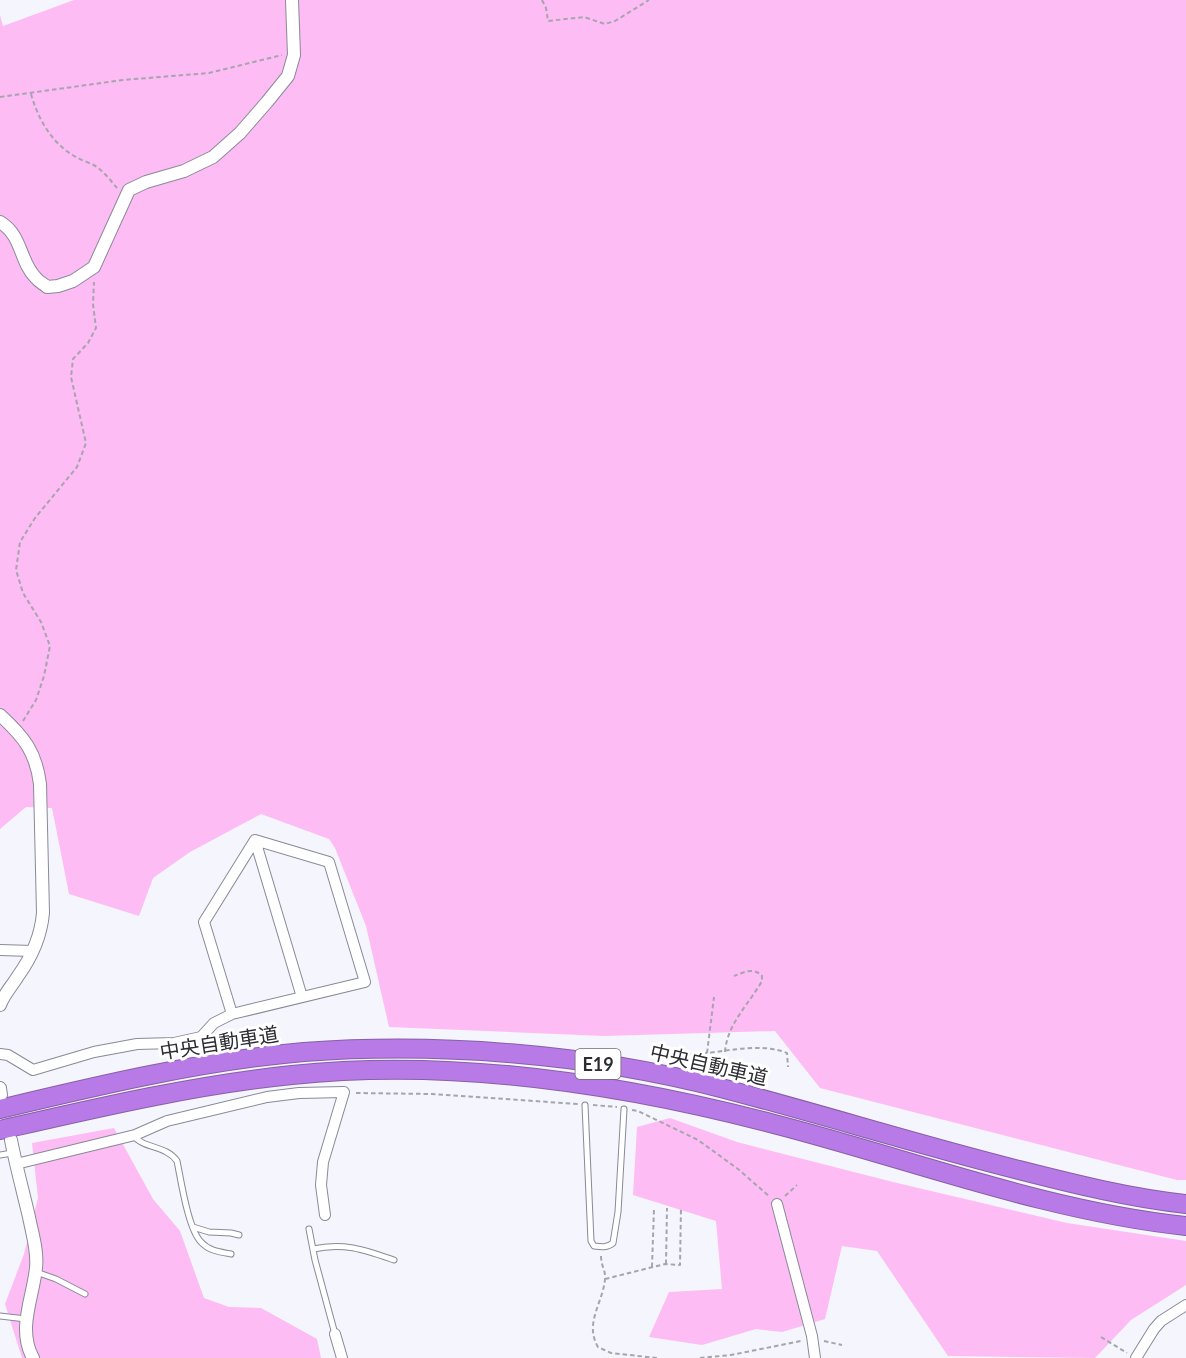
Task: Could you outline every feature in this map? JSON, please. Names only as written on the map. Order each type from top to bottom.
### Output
[{"type":"highway","name":"中央自動車道","points":[[0,1097],[116,1081],[241,1059],[303,1052],[366,1049],[524,1055],[599,1064],[719,1088],[1077,1185],[1186,1204]]},
{"type":"highway","name":"E19","points":[[10,1147],[190,1090],[294,1075],[364,1070],[440,1071],[516,1076],[594,1086],[715,1110],[776,1124],[1078,1208],[1186,1226]]},
{"type":"street","points":[[0,222],[7,226],[17,238],[26,263],[35,278],[47,287],[73,281],[94,267],[129,190],[184,171],[213,157],[240,133],[288,76],[294,53],[292,0]]},
{"type":"street","points":[[0,715],[17,731],[30,748],[38,767],[43,913],[42,930],[33,951],[20,974],[1,999]]},
{"type":"street","points":[[0,1054],[8,1055],[33,1070],[136,1044],[174,1043],[201,1037],[214,1023],[232,1014],[365,982],[329,862],[255,840]]},
{"type":"street","points":[[255,840],[302,997]]},
{"type":"street","points":[[232,1014],[204,922],[255,840]]},
{"type":"street","points":[[0,950],[33,951]]},
{"type":"street","points":[[33,1358],[26,1336],[26,1319],[37,1264],[33,1236],[10,1147],[133,1135],[167,1121],[267,1097],[299,1093],[344,1092],[323,1162],[321,1185],[325,1215]]},
{"type":"street","points":[[777,1204],[813,1339],[814,1358]]},
{"type":"street","points":[[1135,1358],[1161,1321],[1186,1305]]},
{"type":"street","points":[[335,1334],[342,1358]]},
{"type":"lane","points":[[585,1105],[591,1240],[594,1246],[601,1247],[613,1243],[618,1212],[624,1109]]},
{"type":"lane","points":[[133,1135],[137,1141],[168,1151],[177,1161],[193,1227],[202,1244],[217,1252],[231,1254]]},
{"type":"lane","points":[[0,1155],[10,1147]]},
{"type":"lane","points":[[193,1227],[209,1232],[231,1233],[239,1236]]},
{"type":"lane","points":[[309,1229],[335,1334]]},
{"type":"lane","points":[[313,1249],[347,1246],[394,1260]]},
{"type":"lane","points":[[36,1272],[56,1279],[85,1294]]},
{"type":"lane","points":[[0,1316],[26,1319]]},
{"type":"path","points":[[542,0],[548,21],[584,17],[605,24],[615,21],[649,0]]},
{"type":"path","points":[[0,97],[123,80],[209,73],[294,53]]},
{"type":"path","points":[[31,93],[34,108],[58,144],[97,167],[125,197]]},
{"type":"path","points":[[17,731],[36,700],[50,646],[41,622],[23,593],[16,570],[20,542],[35,518],[77,467],[86,443],[71,377],[73,358],[88,343],[96,328],[93,304],[94,267]]},
{"type":"path","points":[[724,1052],[731,1029],[762,981],[759,972],[752,971],[734,976]]},
{"type":"path","points":[[707,1053],[714,997]]},
{"type":"path","points":[[673,1052],[778,1050],[787,1053],[788,1067]]},
{"type":"path","points":[[605,1279],[666,1264],[680,1265],[681,1207]]},
{"type":"path","points":[[652,1267],[654,1208]]},
{"type":"path","points":[[666,1264],[667,1208]]},
{"type":"path","points":[[601,1247],[601,1266],[605,1279],[592,1325],[592,1333],[598,1347],[611,1353],[657,1358]]},
{"type":"path","points":[[1101,1337],[1135,1358]]},
{"type":"path","points":[[700,1358],[730,1356],[777,1344],[813,1339],[842,1345]]},
{"type":"shaded area","points":[[74,0],[1186,0],[1186,1180],[1177,1180],[820,1088],[775,1031],[604,1036],[389,1027],[366,926],[335,848],[329,839],[261,814],[190,852],[153,878],[139,916],[69,894],[52,808],[26,807],[0,829],[0,15],[3,26]]},
{"type":"shaded area","points":[[670,1118],[737,1142],[893,1182],[1067,1223],[1186,1241],[1186,1285],[1131,1320],[1095,1358],[948,1356],[877,1251],[842,1246],[825,1319],[782,1332],[756,1329],[702,1345],[649,1337],[669,1292],[722,1289],[716,1221],[633,1195],[637,1127]]},
{"type":"shaded area","points":[[114,1128],[153,1199],[180,1231],[204,1298],[229,1307],[261,1308],[317,1339],[321,1358],[22,1358],[5,1304],[24,1254],[38,1198],[32,1143]]}]
